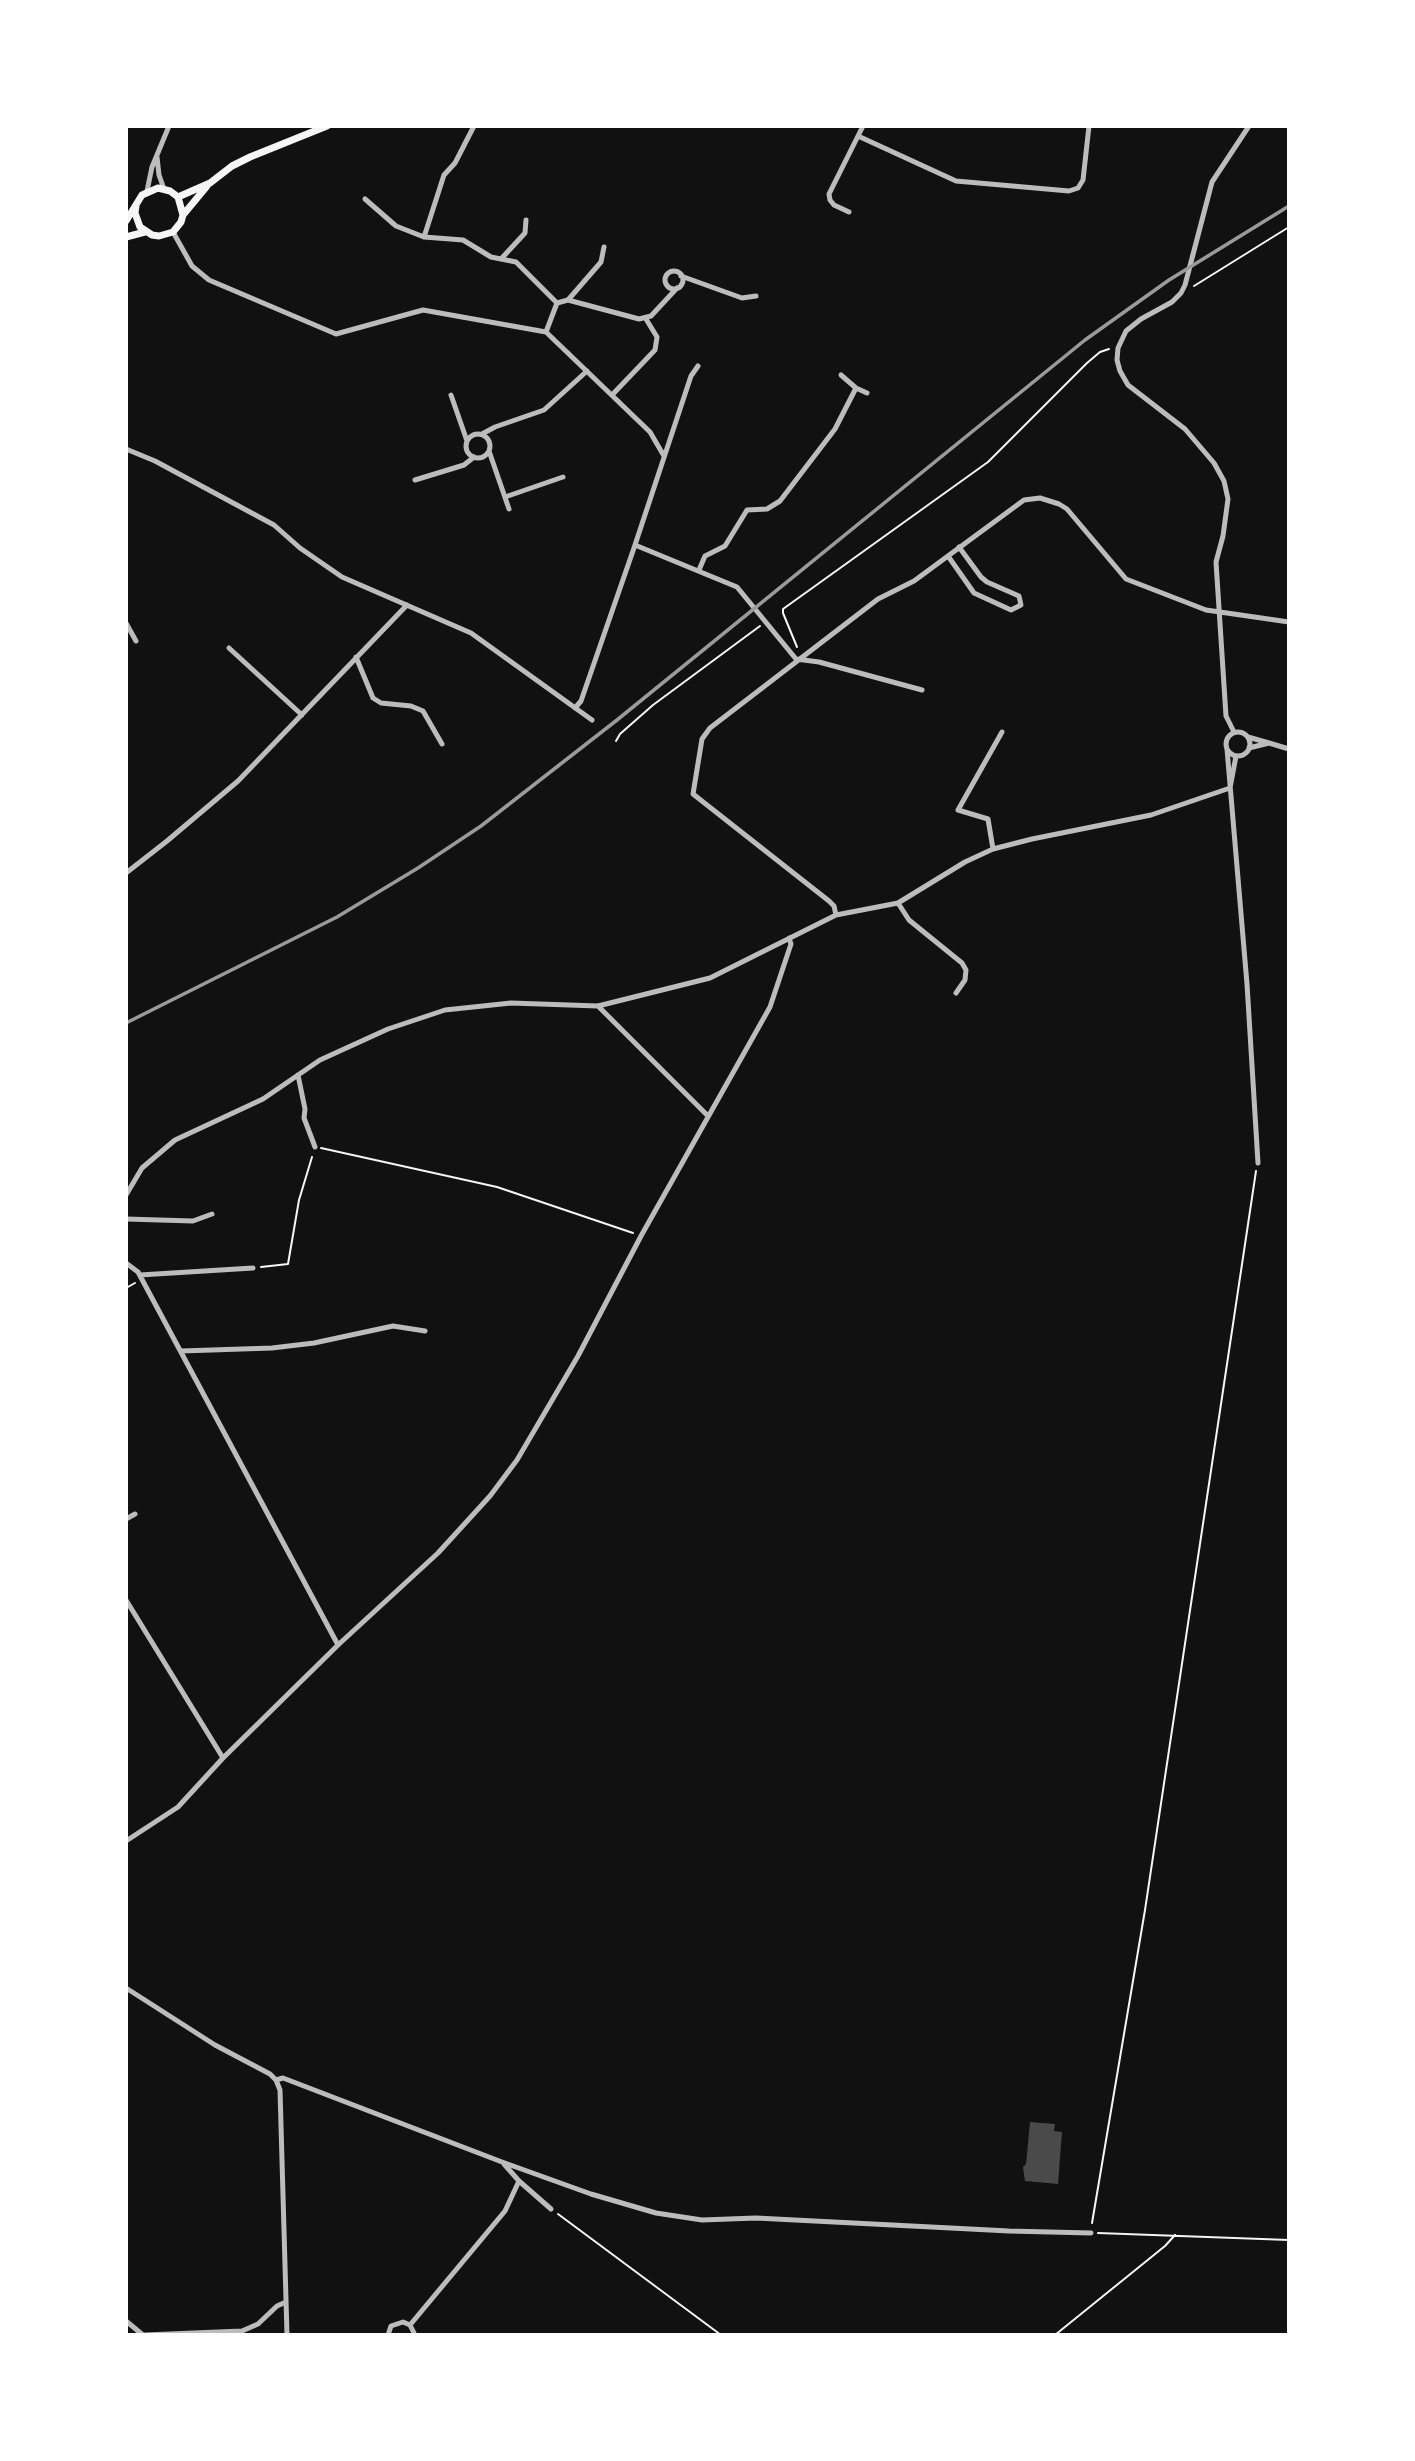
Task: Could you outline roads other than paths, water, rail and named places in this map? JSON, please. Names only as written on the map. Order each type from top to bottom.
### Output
[{"type":"main road","points":[[126,237],[145,232],[159,236],[173,232],[183,215],[210,183],[232,166],[327,126]]},
{"type":"main road","points":[[178,197],[210,183]]},
{"type":"main road","points":[[126,221],[138,200],[147,191],[164,189],[178,197],[183,215]]},
{"type":"main road","points":[[136,206],[136,220],[145,232]]},
{"type":"street","points":[[147,191],[152,167],[169,126]]},
{"type":"street","points":[[424,237],[444,175],[455,163],[474,126]]},
{"type":"street","points":[[849,212],[834,205],[829,194],[863,126]]},
{"type":"street","points":[[858,136],[956,181],[1069,191],[1078,188],[1083,180],[1089,126]]},
{"type":"street","points":[[1234,732],[1226,716],[1216,562],[1228,499],[1224,481],[1214,463],[1185,429],[1128,385],[1118,366],[1118,348],[1126,331],[1172,302],[1181,293],[1212,182],[1249,126]]},
{"type":"street","points":[[157,154],[159,176],[164,189]]},
{"type":"street","points":[[365,199],[396,226],[424,237],[463,240],[491,257],[516,262],[557,303]]},
{"type":"street","points":[[501,259],[525,233],[526,220]]},
{"type":"street","points":[[173,232],[192,266],[209,281],[336,334],[423,310],[546,332],[650,432],[664,456]]},
{"type":"street","points":[[568,300],[601,262],[604,247]]},
{"type":"street","points":[[677,288],[667,285],[666,276],[674,271],[742,298],[756,296]]},
{"type":"street","points":[[557,303],[568,300],[646,319],[682,282],[681,276]]},
{"type":"street","points":[[546,332],[557,303]]},
{"type":"street","points":[[612,395],[656,350],[655,331],[646,319]]},
{"type":"street","points":[[575,708],[580,701],[635,545],[691,376],[698,366]]},
{"type":"street","points":[[467,441],[473,435],[544,410],[587,371]]},
{"type":"street","points":[[841,374],[856,388],[867,393]]},
{"type":"street","points":[[699,570],[705,556],[724,546],[747,510],[767,509],[780,501],[835,429],[856,388]]},
{"type":"street","points":[[451,395],[467,441],[467,449],[474,457]]},
{"type":"street","points":[[482,434],[489,441],[489,450],[509,509]]},
{"type":"street","points":[[126,449],[167,467],[274,525],[300,548],[342,577],[471,633],[592,720]]},
{"type":"street","points":[[415,480],[464,465],[489,450]]},
{"type":"street","points":[[505,497],[563,477]]},
{"type":"street","points":[[836,915],[830,901],[693,794],[697,758],[705,733],[783,673],[795,658],[877,599],[914,581],[1024,500],[1050,500],[1067,509],[1126,579],[1206,610],[1289,622]]},
{"type":"street","points":[[635,545],[737,587],[795,658],[922,690]]},
{"type":"street","points":[[948,556],[974,593],[1011,610],[1021,605],[1019,596],[986,582],[959,547]]},
{"type":"street","points":[[126,873],[238,780],[407,605]]},
{"type":"street","points":[[126,623],[136,640]]},
{"type":"street","points":[[229,648],[302,715]]},
{"type":"street","points":[[356,657],[373,698],[381,703],[411,706],[423,711],[442,744]]},
{"type":"street","points":[[993,849],[988,820],[958,810],[1002,732]]},
{"type":"street","points":[[1258,1163],[1228,737],[1234,732],[1241,732],[1248,737],[1289,749]]},
{"type":"street","points":[[1248,737],[1249,748]]},
{"type":"street","points":[[1227,749],[1236,756],[1242,755],[1249,748],[1269,743]]},
{"type":"street","points":[[1230,788],[1236,756]]},
{"type":"street","points":[[126,1195],[142,1168],[175,1140],[263,1099],[320,1060],[388,1029],[445,1010],[511,1003],[598,1006],[710,978],[836,915],[898,903],[965,862],[993,849],[1151,815],[1230,788]]},
{"type":"street","points":[[898,903],[909,920],[962,963],[966,970],[956,993]]},
{"type":"street","points":[[126,1840],[178,1807],[223,1758],[338,1645],[438,1553],[497,1487],[517,1460],[578,1356],[641,1236],[770,1007],[791,944],[789,938]]},
{"type":"street","points":[[598,1006],[708,1116]]},
{"type":"street","points":[[298,1075],[305,1109],[304,1118],[316,1147]]},
{"type":"street","points":[[126,1219],[193,1221],[212,1214]]},
{"type":"street","points":[[126,1263],[140,1275],[338,1645]]},
{"type":"street","points":[[140,1275],[253,1268]]},
{"type":"street","points":[[181,1351],[314,1343],[393,1326],[425,1331]]},
{"type":"street","points":[[126,1519],[135,1514]]},
{"type":"street","points":[[126,1600],[223,1758]]},
{"type":"street","points":[[126,1988],[276,2080],[280,2090],[287,2335]]},
{"type":"street","points":[[276,2080],[283,2078],[502,2162],[656,2213],[692,2219],[756,2218],[985,2230],[1091,2232]]},
{"type":"street","points":[[502,2162],[551,2209]]},
{"type":"street","points":[[410,2325],[505,2211],[519,2181]]},
{"type":"street","points":[[126,2320],[144,2335],[243,2331],[258,2324],[276,2306],[286,2302]]},
{"type":"street","points":[[388,2335],[391,2326],[403,2322],[410,2325],[415,2335]]},
{"type":"railway","points":[[126,1023],[337,917],[481,826],[617,720],[1085,340],[1169,280],[1289,206]]}]
